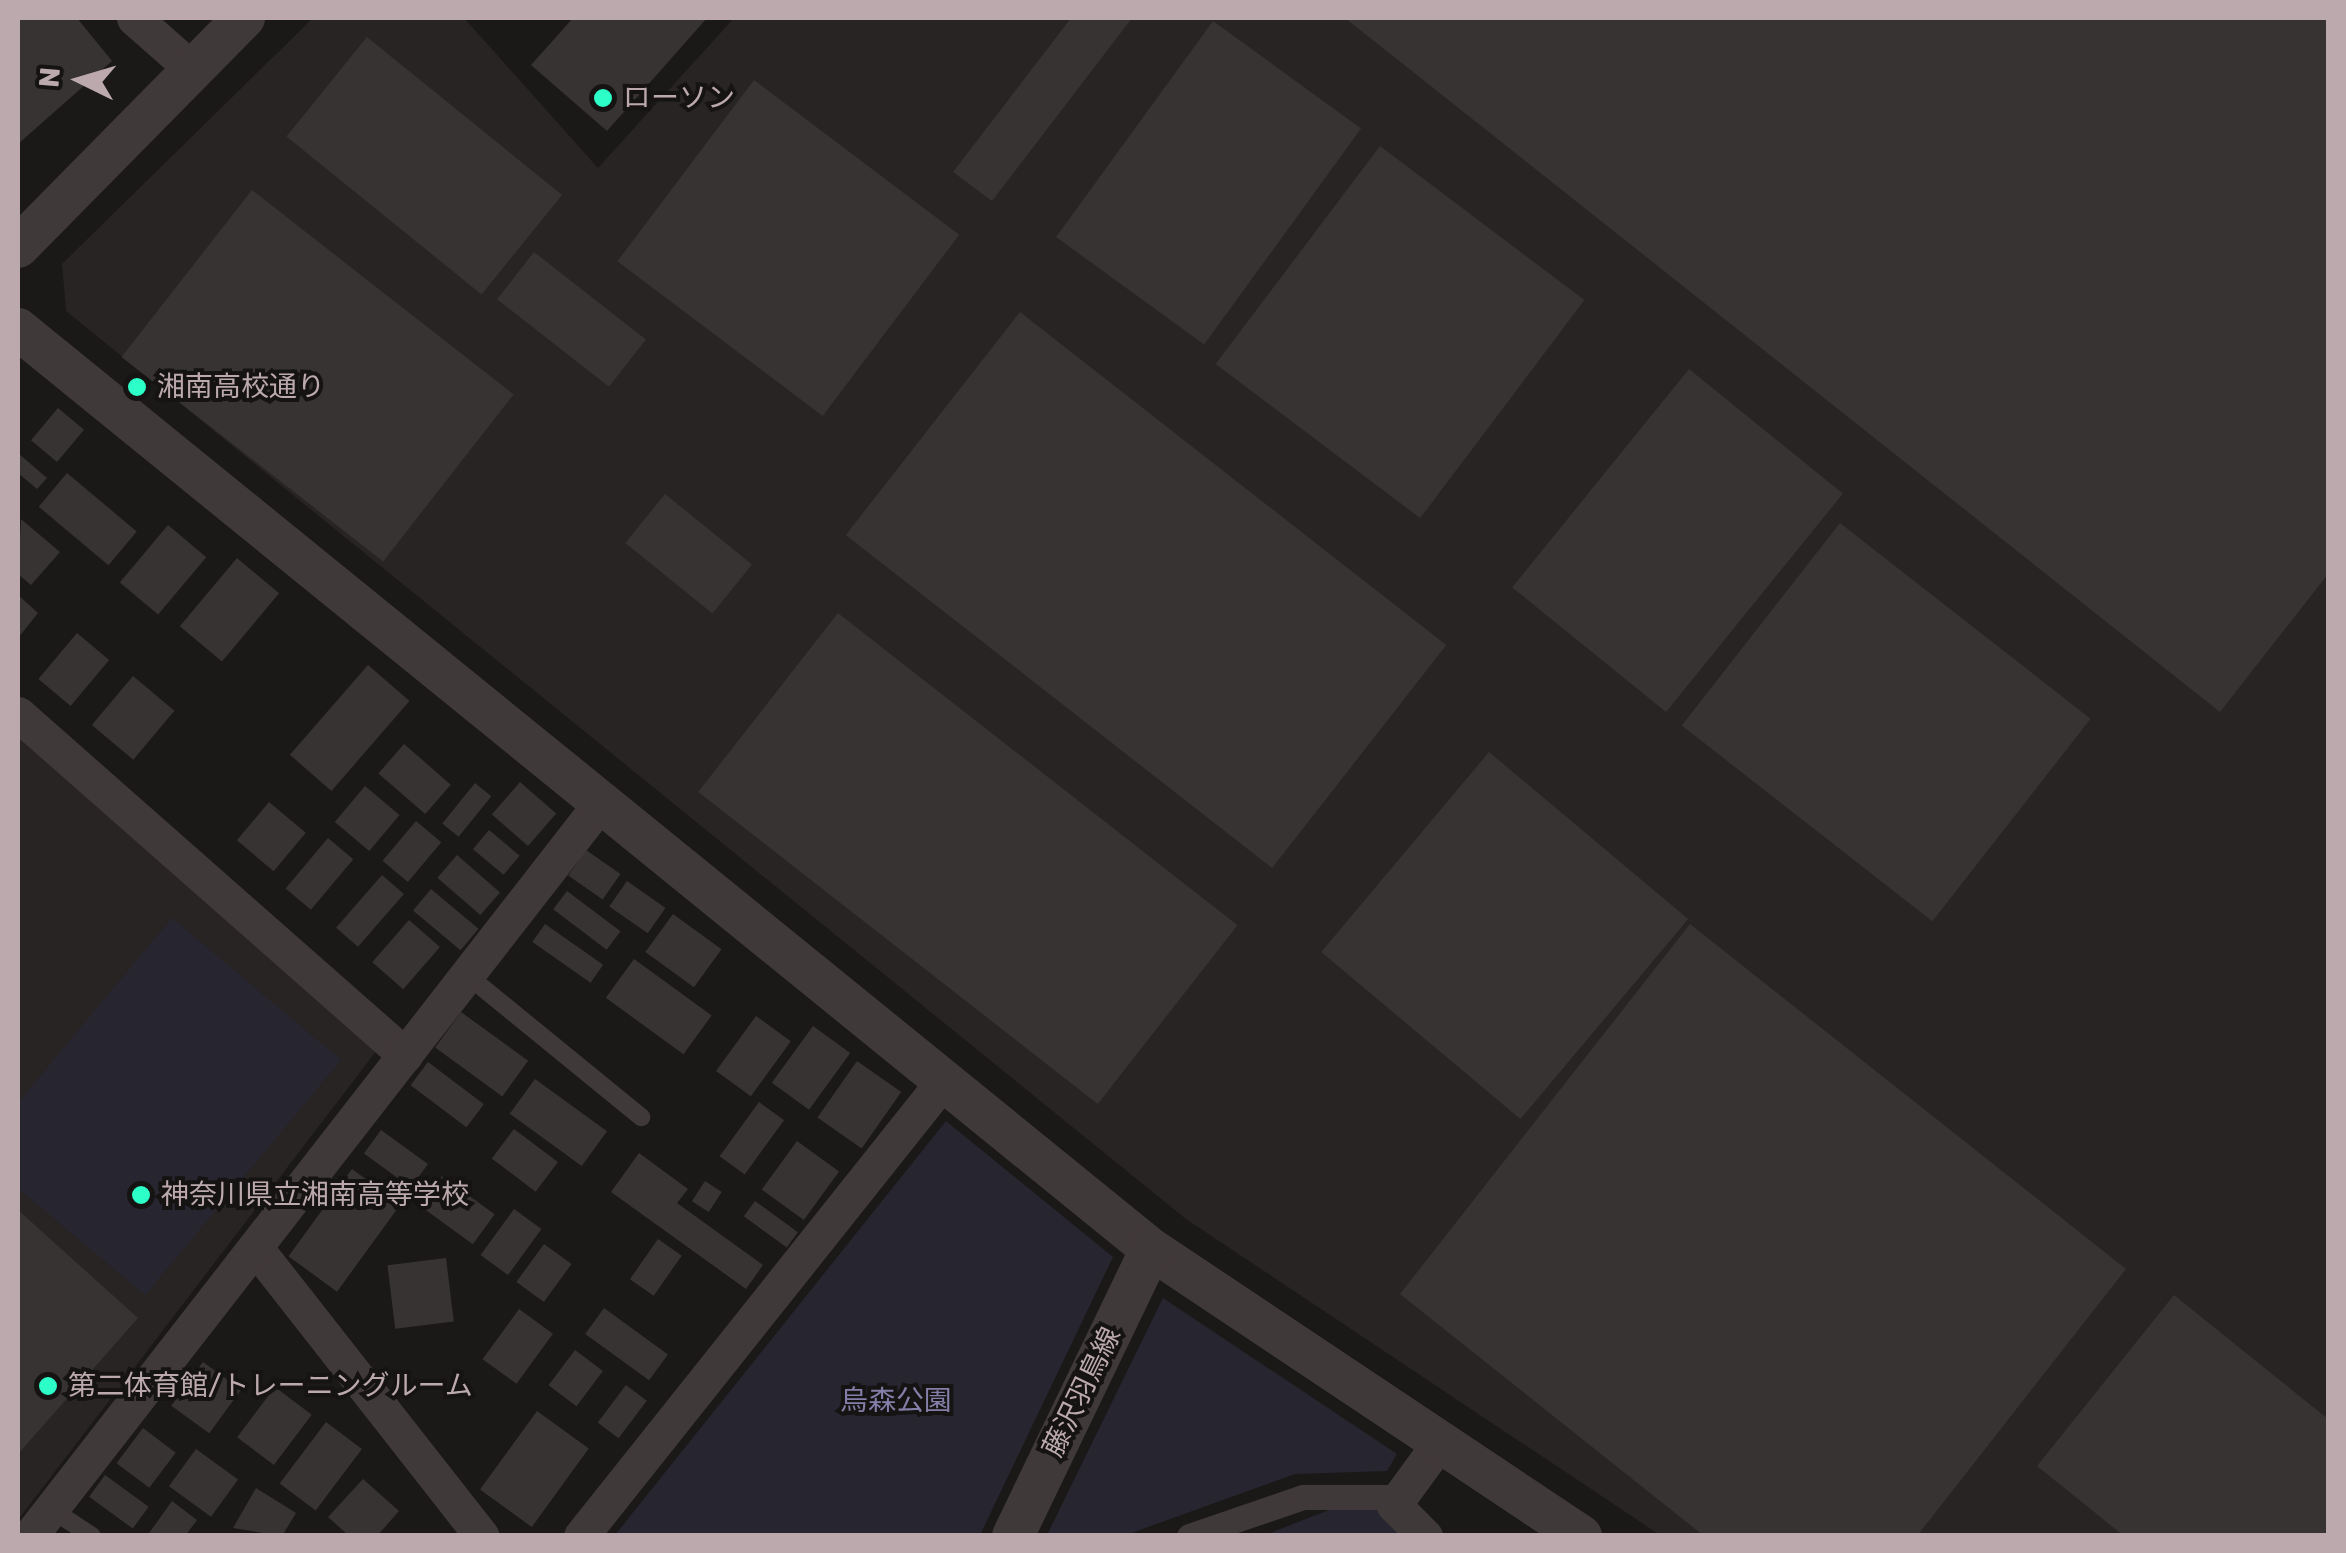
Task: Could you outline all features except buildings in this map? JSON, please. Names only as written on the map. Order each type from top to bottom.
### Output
[{"type":"street","points":[[134,18],[193,70]]},
{"type":"street","points":[[18,247],[244,18]]},
{"type":"street","points":[[18,330],[603,800],[1151,1249],[1581,1536]]},
{"type":"street","points":[[18,714],[405,1055]]},
{"type":"street","points":[[40,1522],[603,800]]},
{"type":"street","points":[[581,1536],[944,1080]]},
{"type":"street","points":[[254,1247],[482,1536]]},
{"type":"street","name":"藤沢羽鳥線","points":[[1013,1536],[1151,1249]]},
{"type":"street","points":[[1426,1536],[1394,1505],[1440,1442]]},
{"type":"street","points":[[1189,1536],[1303,1498],[1401,1498]]},
{"type":"lane","points":[[467,975],[641,1117]]},
{"type":"lane","points":[[40,1522],[92,1536]]},
{"type":"shaded area","points":[[313,18],[464,18],[598,168],[734,18],[2328,18],[2328,1535],[1660,1535],[1186,1219],[66,311],[62,264]]},
{"type":"shaded area","name":"神奈川県立湘南高等学校","points":[[18,718],[387,1037],[18,1520]]},
{"type":"green space","points":[[172,918],[341,1060],[145,1295],[18,1188],[18,1103]]},
{"type":"green space","name":"烏森公園","points":[[946,1121],[1113,1257],[980,1535],[615,1535]]},
{"type":"green space","points":[[1163,1298],[1397,1454],[1387,1471],[1295,1474],[1126,1535],[1047,1535]]},
{"type":"green space","points":[[1386,1508],[1413,1536],[1262,1536],[1329,1510]]},
{"type":"place","name":"ローソン","points":[[603,98]]},
{"type":"place","name":"湘南高校通り","points":[[137,387]]},
{"type":"place","name":"神奈川県立湘南高等学校","points":[[141,1195]]},
{"type":"place","name":"第二体育館/トレーニングルーム","points":[[48,1386]]}]
